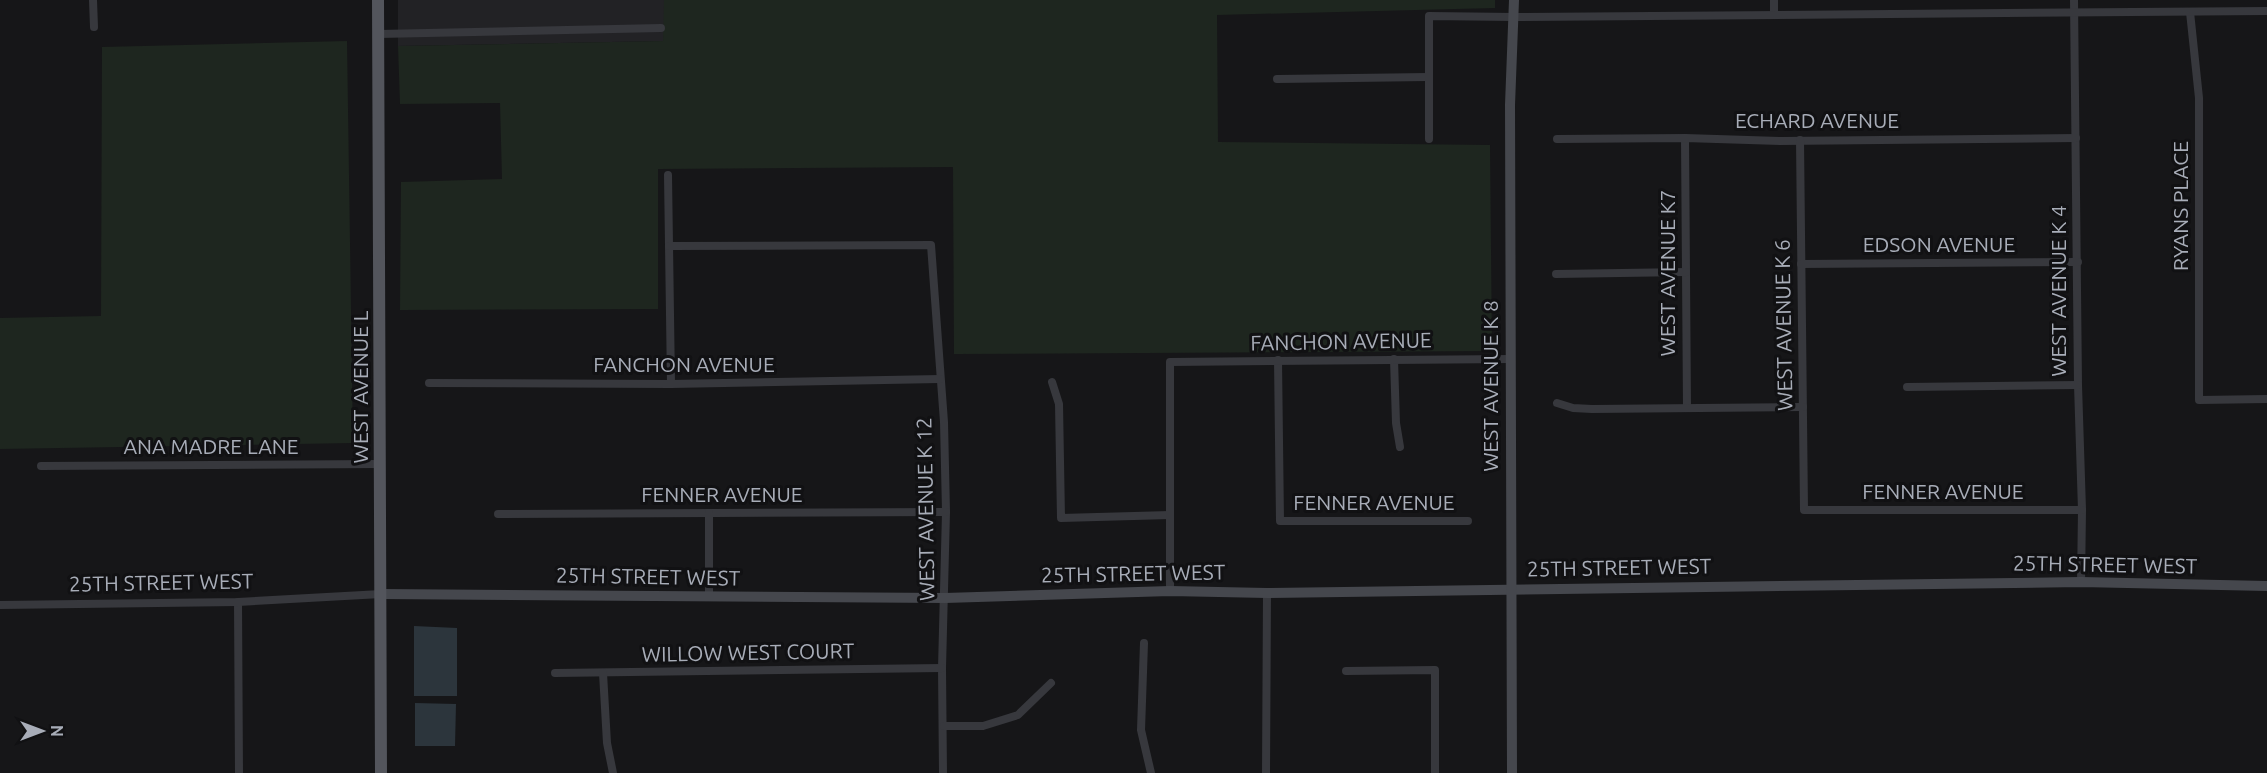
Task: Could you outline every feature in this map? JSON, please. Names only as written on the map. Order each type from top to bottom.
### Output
[{"type":"main road","name":"WEST AVENUE L","points":[[378,0],[381,773]]},
{"type":"street","points":[[93,0],[94,27]]},
{"type":"street","name":"WEST AVENUE K 8","points":[[1512,773],[1510,105],[1514,0]]},
{"type":"street","points":[[1774,0],[1774,15]]},
{"type":"street","name":"WEST AVENUE K 4","points":[[2074,0],[2078,385],[2082,510],[2081,582]]},
{"type":"street","points":[[1429,139],[1429,16],[2267,11]]},
{"type":"street","name":"RYANS PLACE","points":[[2190,12],[2199,98],[2199,400],[2267,399]]},
{"type":"street","points":[[379,34],[661,28]]},
{"type":"street","points":[[1277,79],[1428,77]]},
{"type":"street","name":"WEST AVENUE K7","points":[[1685,138],[1687,408]]},
{"type":"street","name":"ECHARD AVENUE","points":[[1557,140],[2076,138]]},
{"type":"street","name":"WEST AVENUE K 6","points":[[1800,140],[1804,510]]},
{"type":"street","points":[[668,175],[671,384]]},
{"type":"street","name":"WEST AVENUE K 12","points":[[669,246],[931,245],[944,422],[946,512],[942,668],[943,773]]},
{"type":"street","name":"EDSON AVENUE","points":[[1802,264],[2078,262]]},
{"type":"street","points":[[1556,274],[1686,272]]},
{"type":"street","points":[[1394,359],[1396,423],[1400,447]]},
{"type":"street","name":"FANCHON AVENUE","points":[[1170,515],[1170,362],[1511,359]]},
{"type":"street","name":"FENNER AVENUE","points":[[1278,360],[1280,521],[1468,521]]},
{"type":"street","name":"FANCHON AVENUE","points":[[429,383],[671,384],[940,379]]},
{"type":"street","points":[[1052,382],[1059,404],[1061,518],[1170,515],[1170,591]]},
{"type":"street","points":[[1907,387],[2078,385]]},
{"type":"street","points":[[1557,403],[1573,408],[1592,409],[1803,407]]},
{"type":"street","name":"ANA MADRE LANE","points":[[41,466],[381,464]]},
{"type":"street","name":"FENNER AVENUE","points":[[1804,510],[2082,510]]},
{"type":"street","name":"FENNER AVENUE","points":[[498,514],[946,512]]},
{"type":"street","points":[[709,513],[709,597]]},
{"type":"street","name":"25TH STREET WEST","points":[[0,605],[238,602],[381,594],[945,598],[1170,591],[1267,593],[2081,582],[2267,586]]},
{"type":"street","points":[[1266,773],[1267,593]]},
{"type":"street","points":[[238,602],[239,773]]},
{"type":"street","points":[[1144,643],[1142,730],[1150,773]]},
{"type":"street","name":"WILLOW WEST COURT","points":[[555,673],[942,668]]},
{"type":"street","points":[[1346,671],[1434,670],[1435,773]]},
{"type":"street","points":[[603,672],[607,743],[614,773]]},
{"type":"street","points":[[944,726],[983,726],[1018,715],[1051,683]]},
{"type":"shaded area","points":[[398,0],[664,0],[664,41],[398,46]]},
{"type":"shaded area","points":[[664,0],[1495,0],[1495,8],[1217,15],[1218,142],[1490,145],[1492,351],[954,354],[953,167],[658,169],[658,309],[400,310],[401,182],[502,179],[500,103],[400,104],[398,46],[663,41]]},
{"type":"shaded area","points":[[347,41],[353,443],[0,449],[0,318],[101,316],[102,47]]},
{"type":"shaded area","points":[[414,626],[457,628],[457,696],[414,696]]},
{"type":"shaded area","points":[[415,703],[456,704],[455,746],[415,746]]}]
